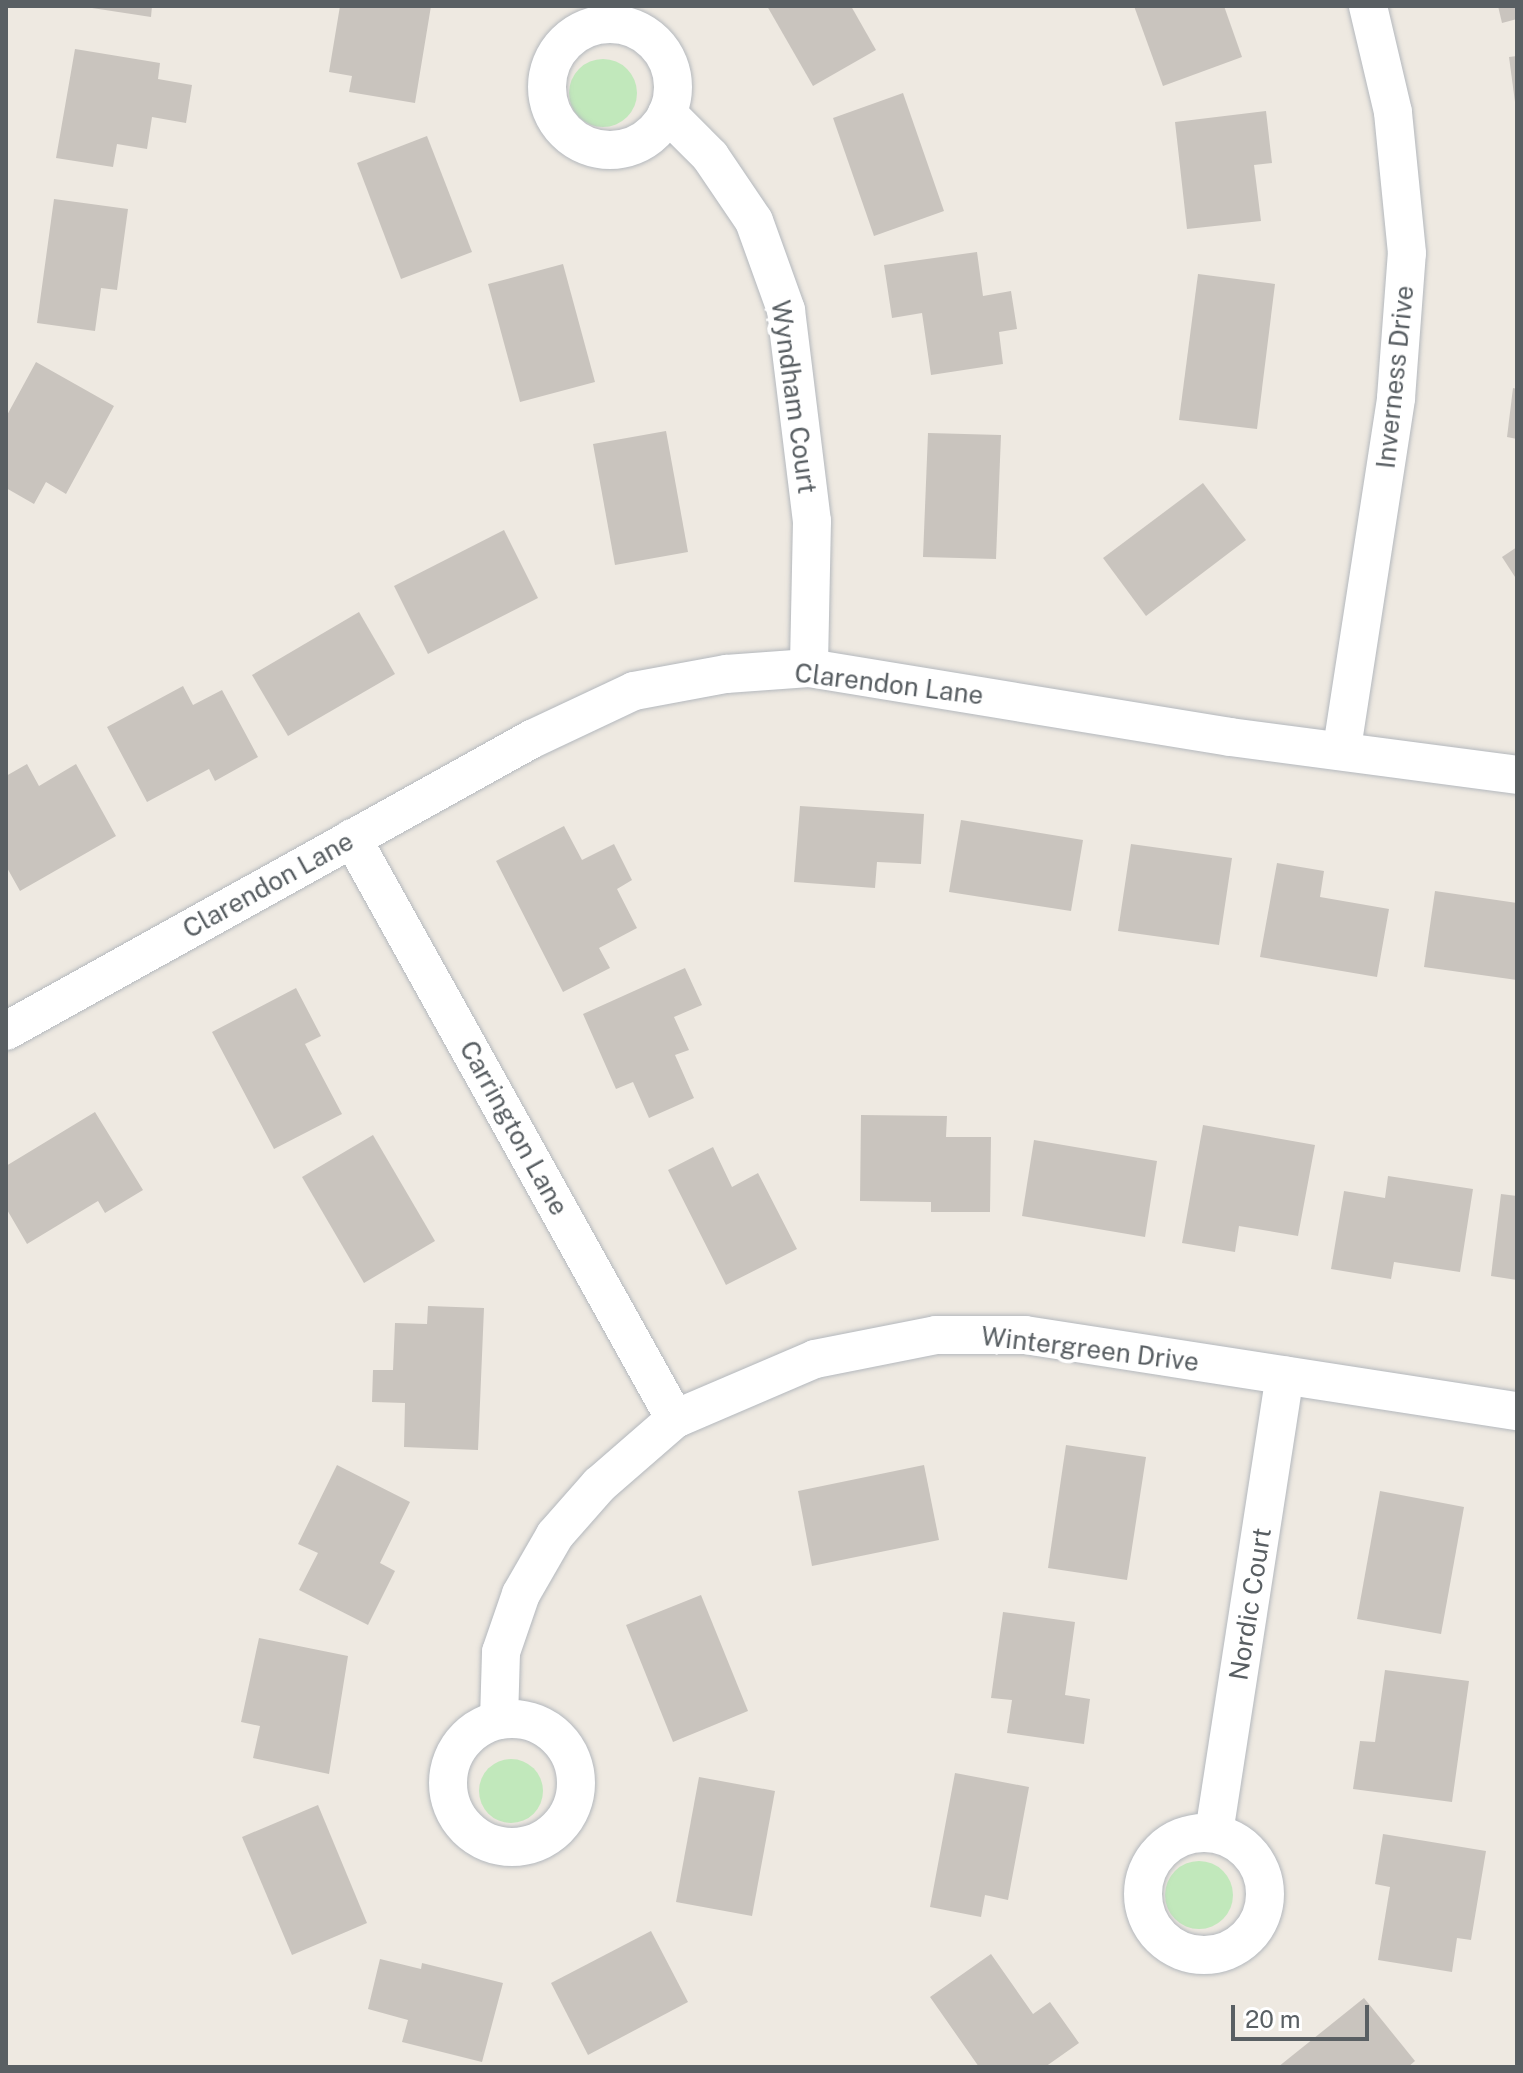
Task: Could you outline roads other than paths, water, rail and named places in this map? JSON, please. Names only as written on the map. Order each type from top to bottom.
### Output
[{"type":"street","name":"Inverness Drive","points":[[1342,748],[1396,398],[1407,253],[1393,112],[1368,6]]},
{"type":"street","name":"Wyndham Court","points":[[667,113],[710,156],[754,221],[786,310],[812,521],[809,668]]},
{"type":"street","name":"Clarendon Lane","points":[[6,1031],[532,739],[634,691],[726,674],[809,668],[1230,737],[1342,748],[1517,775]]},
{"type":"street","name":"Carrington Lane","points":[[352,838],[675,1419]]},
{"type":"street","name":"Wintergreen Drive","points":[[499,1720],[501,1652],[521,1594],[541,1559],[599,1485],[675,1419],[815,1359],[936,1335],[1025,1335],[1517,1411]]},
{"type":"street","name":"Nordic Court","points":[[1214,1833],[1285,1375]]}]
